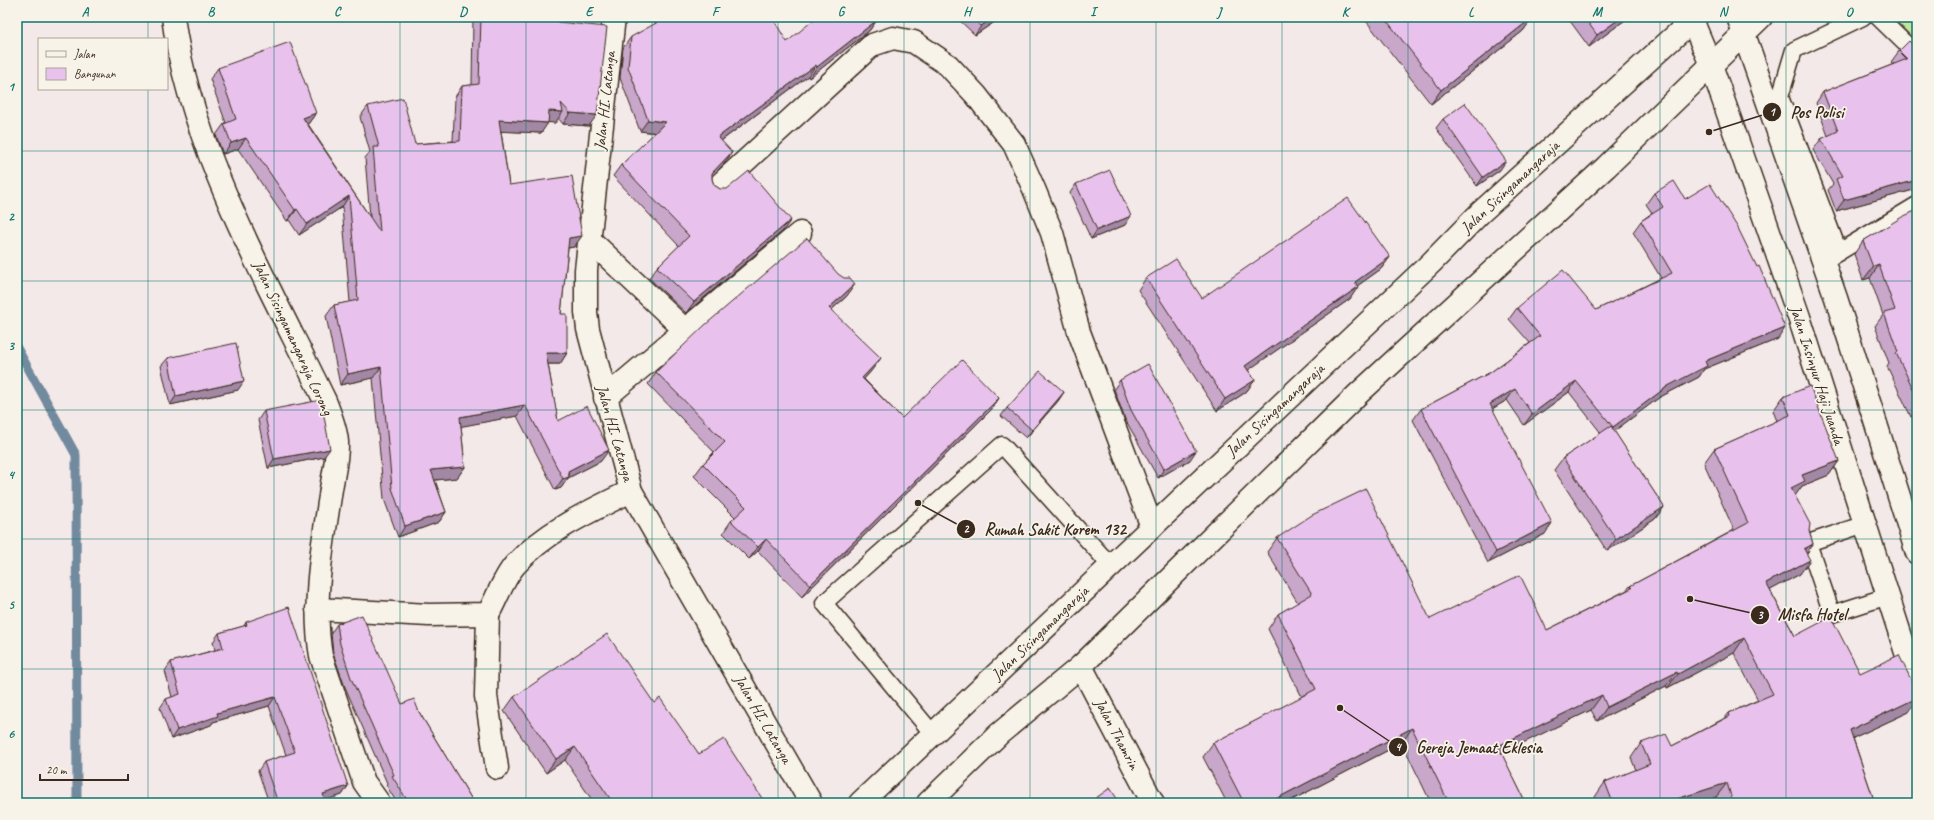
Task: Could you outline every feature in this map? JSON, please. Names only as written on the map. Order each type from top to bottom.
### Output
[{"type":"street","name":"Jalan Sisingamangaraja Lorong","points":[[173,17],[184,77],[209,153],[247,240],[325,401],[333,422],[337,442],[322,548],[317,609],[318,638],[321,656],[364,782],[379,803]]},
{"type":"street","name":"Jalan HI. Latanga","points":[[614,17],[606,82],[591,241],[586,270],[586,312],[593,353],[631,491],[811,803]]},
{"type":"street","points":[[928,803],[999,734],[1081,666],[1358,394],[1606,166],[1711,65],[1741,26],[1761,17]]},
{"type":"street","name":"Jalan Insinyur Haji Juanda","points":[[1694,19],[1800,317],[1917,687]]},
{"type":"street","name":"Jalan Sisingamangaraja","points":[[860,803],[1431,263],[1480,212],[1694,19]]},
{"type":"street","points":[[1741,26],[1831,257],[1917,553]]},
{"type":"street","points":[[716,188],[743,165],[872,45],[893,38],[914,42],[948,65],[976,94],[1014,144],[1034,189],[1052,233],[1079,332],[1152,527]]},
{"type":"street","points":[[743,165],[757,182]]},
{"type":"street","points":[[786,216],[815,250]]},
{"type":"street","points":[[605,398],[800,233]]},
{"type":"street","points":[[591,241],[686,330]]},
{"type":"street","points":[[497,768],[486,696],[488,614],[514,566],[540,542],[576,518],[631,491]]},
{"type":"street","points":[[317,609],[429,615],[488,614]]},
{"type":"street","name":"Jalan Thamrin","points":[[1081,666],[1153,803]]},
{"type":"street","points":[[359,803],[364,782]]},
{"type":"lane","points":[[1863,17],[1794,50],[1780,97],[1831,257],[1917,205]]},
{"type":"lane","points":[[1878,17],[1917,55]]},
{"type":"lane","points":[[933,734],[824,604],[1002,445],[1111,566]]},
{"type":"lane","points":[[1865,524],[1808,543],[1832,614],[1888,596]]},
{"type":"green space","points":[[1892,17],[1917,17],[1917,42]]},
{"type":"building","points":[[481,17],[558,17],[558,22],[607,27],[597,115],[570,113],[561,103],[563,112],[549,111],[548,123],[499,120],[509,185],[572,176],[582,236],[569,238],[561,314],[567,314],[567,353],[546,353],[558,421],[587,406],[609,450],[568,471],[569,477],[563,479],[525,405],[460,417],[465,467],[431,470],[446,512],[405,526],[392,488],[381,367],[348,374],[334,305],[358,300],[349,196],[307,224],[297,209],[295,210],[246,138],[231,143],[224,124],[236,119],[218,68],[290,42],[316,113],[303,118],[380,232],[373,147],[379,147],[368,106],[403,98],[415,144],[460,141],[462,86],[479,84]]},
{"type":"building","points":[[667,17],[772,17],[787,42],[817,17],[874,17],[877,20],[817,67],[816,65],[718,137],[732,152],[712,173],[714,185],[720,189],[727,189],[749,171],[791,220],[694,302],[657,267],[689,236],[621,165],[666,122],[648,120],[628,67],[631,37]]},
{"type":"building","points":[[971,17],[995,17],[981,26]]},
{"type":"building","points":[[1384,17],[1533,17],[1441,90]]},
{"type":"building","points":[[1584,17],[1622,17],[1597,35]]},
{"type":"building","points":[[1909,41],[1917,49],[1917,180],[1844,200],[1836,179],[1843,176],[1821,139],[1838,131],[1823,92],[1907,59],[1899,51]]},
{"type":"building","points":[[1465,103],[1506,161],[1483,177],[1443,119]]},
{"type":"building","points":[[1110,170],[1131,216],[1097,230],[1076,184]]},
{"type":"building","points":[[1674,181],[1685,199],[1710,184],[1738,228],[1757,267],[1759,266],[1785,328],[1705,361],[1707,366],[1668,386],[1613,427],[1576,381],[1532,414],[1515,389],[1490,404],[1552,523],[1496,552],[1421,409],[1491,372],[1540,336],[1517,308],[1563,270],[1596,310],[1672,273],[1641,221],[1663,207],[1654,193]]},
{"type":"building","points":[[1348,198],[1390,257],[1355,282],[1358,287],[1245,366],[1255,380],[1225,399],[1146,278],[1176,259],[1202,298]]},
{"type":"building","points":[[1917,210],[1917,397],[1896,353],[1898,352],[1884,313],[1895,310],[1879,265],[1873,267],[1863,241],[1902,217]]},
{"type":"building","points":[[807,238],[838,274],[844,278],[850,278],[855,284],[829,308],[881,358],[862,378],[902,418],[962,360],[999,398],[810,585],[766,539],[758,547],[731,521],[746,507],[703,464],[725,442],[656,372],[705,325]]},
{"type":"building","points":[[236,343],[244,381],[176,396],[168,358]]},
{"type":"building","points":[[1148,364],[1196,451],[1164,469],[1131,410],[1120,380]]},
{"type":"building","points":[[1040,371],[1064,392],[1032,430],[1007,408]]},
{"type":"building","points":[[1810,386],[1839,461],[1802,475],[1805,481],[1791,488],[1810,524],[1809,531],[1813,544],[1804,549],[1810,560],[1766,583],[1795,636],[1831,617],[1860,673],[1899,655],[1917,692],[1917,698],[1850,730],[1875,803],[1733,803],[1727,783],[1664,803],[1613,803],[1605,782],[1650,764],[1641,743],[1666,734],[1672,746],[1730,716],[1729,713],[1773,694],[1744,638],[1678,674],[1677,672],[1607,707],[1602,695],[1498,746],[1526,803],[1449,803],[1412,728],[1268,803],[1244,803],[1213,743],[1316,689],[1278,614],[1312,594],[1277,538],[1312,515],[1366,489],[1430,619],[1520,575],[1547,630],[1632,588],[1630,586],[1748,523],[1714,449],[1790,415],[1783,397]]},
{"type":"building","points":[[321,400],[330,449],[274,459],[264,411]]},
{"type":"building","points":[[1611,426],[1664,507],[1616,539],[1563,458]]},
{"type":"building","points":[[289,607],[348,786],[323,794],[326,803],[278,803],[264,762],[295,752],[275,697],[217,713],[218,716],[177,730],[166,699],[180,694],[171,662],[223,648],[219,633],[247,625],[246,622]]},
{"type":"building","points":[[362,615],[402,704],[414,699],[419,712],[474,803],[409,803],[392,776],[394,775],[351,678],[340,644],[337,624]]},
{"type":"building","points":[[607,634],[654,703],[660,698],[699,754],[724,739],[765,803],[613,803],[575,747],[556,759],[514,697]]},
{"type":"building","points":[[1110,788],[1120,803],[1089,803]]},
{"type":"waterway","points":[[17,348],[76,455],[77,803]]},
{"type":"place","name":"Pos Polisi","points":[[1709,132]]},
{"type":"place","name":"Rumah Sakit Korem 132","points":[[918,503]]},
{"type":"place","name":"Misfa Hotel","points":[[1690,599]]},
{"type":"place","name":"Gereja Jemaat Eklesia","points":[[1340,708]]}]
